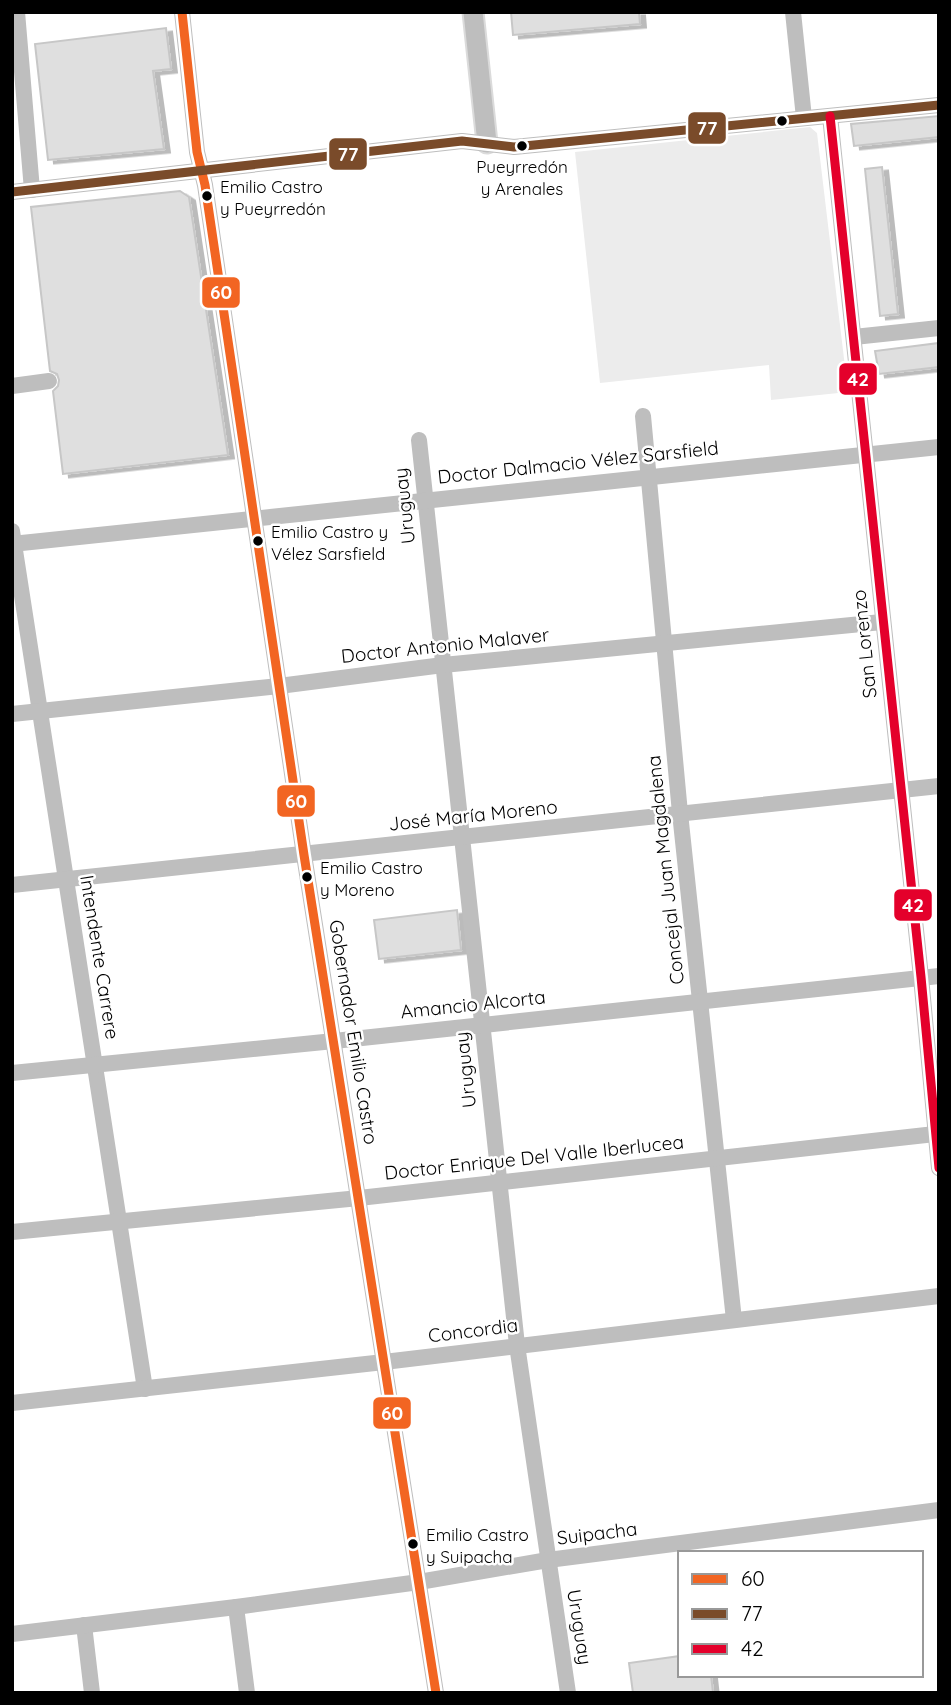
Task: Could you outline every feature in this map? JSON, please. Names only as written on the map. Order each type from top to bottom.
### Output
[{"type":"main road","points":[[473,12],[487,143]]},
{"type":"street","points":[[17,12],[32,190]]},
{"type":"street","name":"Gobernador Emilio Castro","points":[[182,12],[200,170],[205,185],[304,855],[436,1693]]},
{"type":"street","points":[[793,12],[804,118]]},
{"type":"street","points":[[12,192],[462,141],[514,147],[939,105]]},
{"type":"street","name":"San Lorenzo","points":[[830,116],[939,1168]]},
{"type":"street","points":[[854,337],[939,328]]},
{"type":"street","points":[[12,386],[48,381]]},
{"type":"street","name":"Concejal Juan Magdalena","points":[[643,416],[680,813],[734,1320]]},
{"type":"street","name":"Uruguay","points":[[418,440],[517,1345],[568,1693]]},
{"type":"street","name":"Doctor Dalmacio Vélez Sarsfield","points":[[13,539],[939,446]]},
{"type":"street","name":"Intendente Carrere","points":[[13,539],[145,1389]]},
{"type":"street","name":"Doctor Antonio Malaver","points":[[12,714],[279,686],[443,665],[882,622]]},
{"type":"street","name":"José María Moreno","points":[[12,885],[939,786]]},
{"type":"street","name":"Amancio Alcorta","points":[[12,1073],[939,976]]},
{"type":"street","name":"Doctor Enrique Del Valle Iberlucea","points":[[12,1232],[359,1198],[935,1134]]},
{"type":"street","name":"Concordia","points":[[12,1403],[939,1296]]},
{"type":"street","name":"Suipacha","points":[[12,1634],[236,1607],[548,1560],[939,1510]]},
{"type":"street","points":[[236,1607],[247,1693]]},
{"type":"street","points":[[84,1625],[92,1693]]},
{"type":"shaded area","points":[[810,127],[817,133],[848,392],[771,400],[769,365],[600,383],[575,152]]},
{"type":"building","points":[[511,12],[639,12],[640,24],[513,35]]},
{"type":"building","points":[[166,28],[171,69],[153,71],[164,149],[48,160],[35,44]]},
{"type":"building","points":[[939,116],[939,137],[854,146],[851,124]]},
{"type":"building","points":[[882,167],[898,314],[880,316],[865,169]]},
{"type":"building","points":[[180,191],[189,197],[228,455],[63,474],[53,391],[59,380],[57,374],[50,371],[31,207]]},
{"type":"building","points":[[939,343],[939,367],[879,374],[875,351]]},
{"type":"building","points":[[457,910],[461,950],[379,959],[374,920]]},
{"type":"building","points":[[678,1656],[678,1677],[711,1677],[713,1693],[633,1693],[629,1663]]},
{"type":"transit line","name":"60","points":[[182,12],[197,152],[205,185],[304,855],[436,1693]]},
{"type":"transit line","name":"77","points":[[12,192],[462,141],[514,147],[939,105]]},
{"type":"transit line","name":"42","points":[[830,116],[939,1168]]},
{"type":"place","name":"Pueyrredón y Arenales","points":[[522,146]]},
{"type":"place","name":"Emilio Castro y Pueyrredón","points":[[207,196]]},
{"type":"place","name":"Emilio Castro y Vélez Sarsfield","points":[[258,541]]},
{"type":"place","name":"Emilio Castro y Moreno","points":[[307,877]]},
{"type":"place","name":"Emilio Castro y Suipacha","points":[[413,1544]]}]
